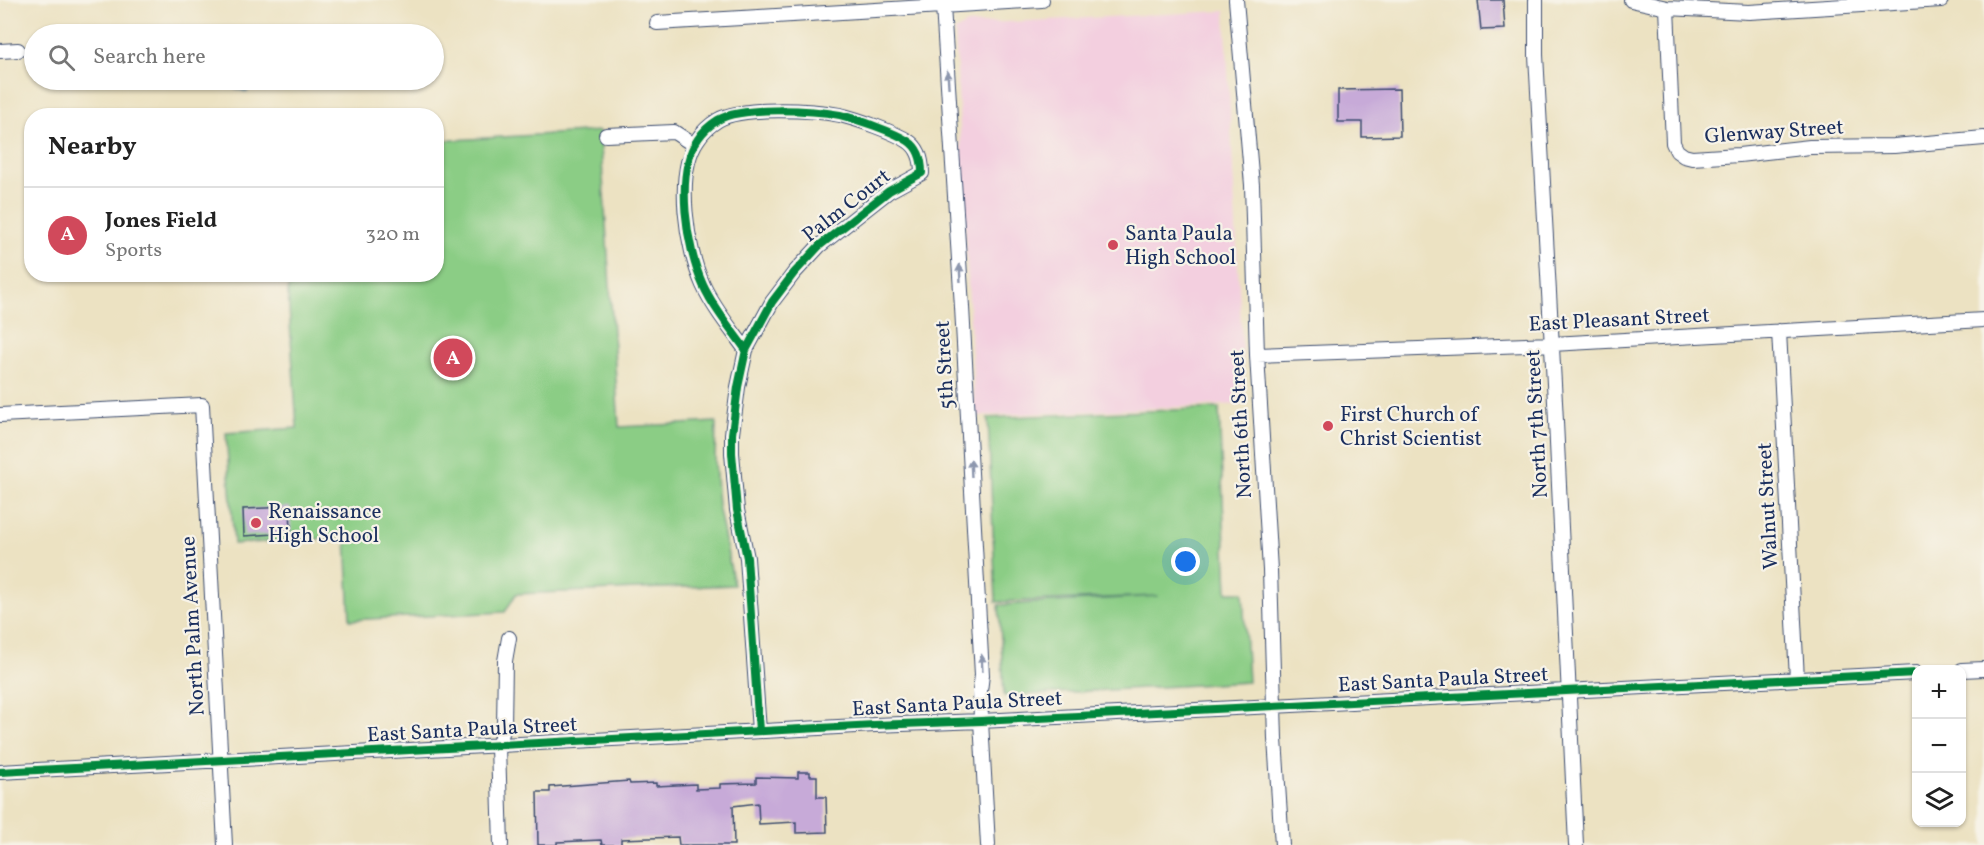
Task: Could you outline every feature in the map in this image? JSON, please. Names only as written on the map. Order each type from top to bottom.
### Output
[{"type":"street","points":[[657,23],[1042,0]]},
{"type":"street","name":"North 6th Street","points":[[1236,0],[1252,185],[1257,355],[1270,570],[1274,705],[1282,845]]},
{"type":"street","name":"North 7th Street","points":[[1536,0],[1536,55],[1572,715],[1576,845]]},
{"type":"street","points":[[1631,0],[1667,8],[1749,12],[1941,0]]},
{"type":"street","name":"5th Street","points":[[943,6],[982,665],[981,721],[988,845]]},
{"type":"street","name":"Glenway Street","points":[[1667,8],[1672,143],[1684,156],[1692,158],[1739,155],[1810,147],[1894,146],[1984,138]]},
{"type":"street","points":[[0,51],[18,50]]},
{"type":"street","name":"Palm Court","points":[[694,145],[706,129],[727,116],[777,111],[841,116],[867,124],[910,142],[922,159],[922,173],[889,190],[848,222],[819,246],[794,273],[772,302],[746,350],[738,387],[732,453],[737,510],[747,558],[759,731]]},
{"type":"street","points":[[606,135],[674,132],[694,145],[686,192],[688,236],[703,286],[746,350]]},
{"type":"street","name":"East Pleasant Street","points":[[1257,355],[1552,344],[1984,320]]},
{"type":"street","name":"Walnut Street","points":[[1779,331],[1797,678]]},
{"type":"street","name":"North Palm Avenue","points":[[0,415],[202,405],[225,845]]},
{"type":"street","points":[[501,845],[498,746],[504,727],[505,661],[509,638]]},
{"type":"street","points":[[1966,670],[1984,669]]},
{"type":"street","name":"East Santa Paula Street","points":[[0,772],[1912,672]]},
{"type":"shaded area","points":[[1225,11],[1245,404],[975,416],[955,31],[967,24]]},
{"type":"green space","points":[[600,131],[619,427],[716,422],[715,462],[718,505],[734,585],[516,594],[505,612],[350,620],[346,537],[234,544],[226,433],[297,428],[288,293],[289,282],[444,282],[444,141]]},
{"type":"green space","points":[[1219,408],[1227,592],[1243,592],[1248,682],[1004,696],[999,605],[1158,596],[996,602],[988,418]]},
{"type":"building","points":[[1478,0],[1503,0],[1505,29],[1481,30]]},
{"type":"building","points":[[1399,89],[1400,136],[1362,137],[1362,122],[1338,122],[1338,90]]},
{"type":"building","points":[[290,507],[291,533],[244,536],[243,509]]},
{"type":"building","points":[[798,772],[810,772],[810,776],[817,776],[817,797],[826,797],[827,832],[796,833],[796,822],[759,824],[758,803],[733,806],[734,845],[679,845],[678,837],[621,839],[621,845],[602,845],[601,840],[538,845],[537,792],[550,792],[550,787],[629,781],[630,784],[656,783],[656,786],[696,784],[696,789],[720,788],[720,784],[756,783],[756,777],[798,778]]},
{"type":"cycle path","points":[[746,350],[707,294],[692,252],[686,212],[686,171],[691,154],[702,133],[718,120],[729,116],[760,111],[796,111],[840,115],[885,130],[912,144],[919,155],[922,173],[889,191],[819,246],[772,302],[746,350],[738,387],[732,453],[737,510],[747,558],[759,731]]},
{"type":"cycle path","points":[[0,772],[1912,673]]},
{"type":"place","name":"Santa Paula High School","points":[[1113,245]]},
{"type":"place","name":"Jones Field","points":[[453,358]]},
{"type":"place","name":"First Church of Christ Scientist","points":[[1328,426]]},
{"type":"place","name":"Renaissance High School","points":[[256,523]]}]
